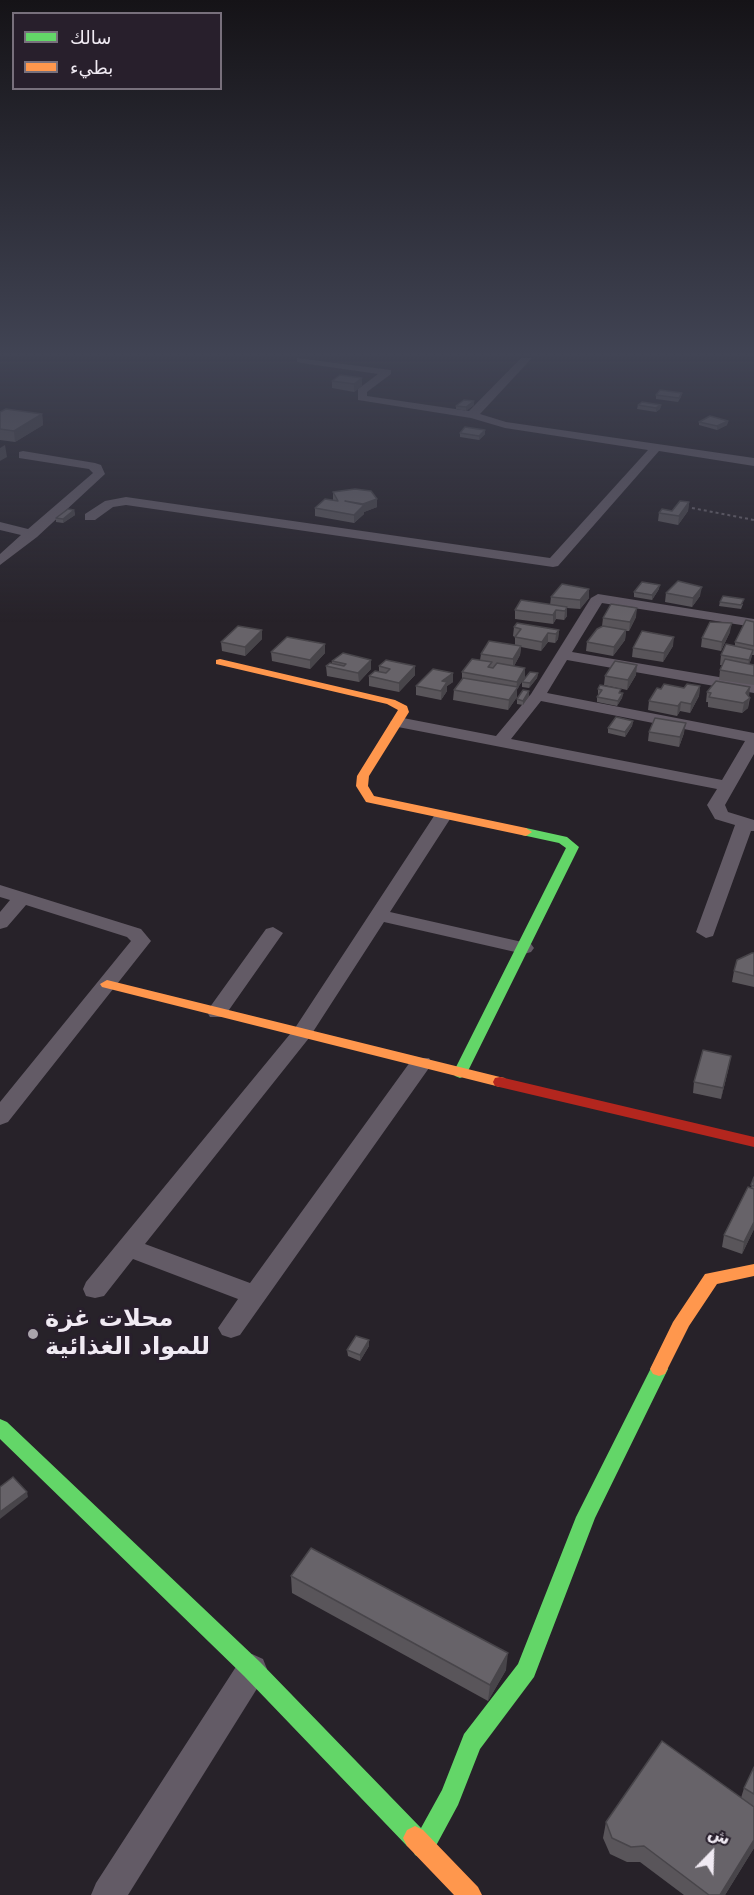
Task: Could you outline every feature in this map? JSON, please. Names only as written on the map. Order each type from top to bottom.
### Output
[{"type":"street","points":[[639,446],[754,462]]},
{"type":"street","points":[[90,517],[109,504],[126,501],[553,563],[655,449]]},
{"type":"street","points":[[0,561],[100,471],[91,466],[23,455]]},
{"type":"street","points":[[0,526],[32,534]]},
{"type":"street","points":[[500,742],[537,696],[598,598],[754,623]]},
{"type":"street","points":[[564,655],[754,688]]},
{"type":"street","points":[[220,662],[398,704],[404,712],[365,769],[362,786],[364,794],[377,802],[563,840],[573,847],[460,1073]]},
{"type":"street","points":[[537,696],[753,742],[716,805],[721,815],[749,825],[706,932]]},
{"type":"street","points":[[398,722],[729,786]]},
{"type":"street","points":[[95,1289],[302,1033],[443,816]]},
{"type":"street","points":[[0,891],[139,936],[141,940],[0,1117]]},
{"type":"street","points":[[0,923],[22,899]]},
{"type":"street","points":[[379,915],[524,948]]},
{"type":"street","points":[[217,1012],[273,933]]},
{"type":"street","points":[[107,984],[421,1064],[754,1142]]},
{"type":"street","points":[[231,1328],[421,1064]]},
{"type":"street","points":[[129,1248],[255,1295]]},
{"type":"street","points":[[423,1847],[450,1797],[472,1742],[526,1670],[586,1516],[682,1322],[711,1279],[754,1270]]},
{"type":"street","points":[[0,1427],[252,1669],[470,1895]]},
{"type":"street","points":[[108,1895],[252,1669]]},
{"type":"path","points":[[692,508],[754,520]]},
{"type":"building","points":[[355,489],[371,491],[377,499],[363,504],[345,501],[364,505],[354,515],[315,508],[325,499],[338,501],[333,492]]},
{"type":"building","points":[[680,501],[689,502],[679,516],[659,513],[662,509],[672,511]]},
{"type":"building","points":[[68,509],[74,510],[63,519],[56,518]]},
{"type":"building","points":[[678,581],[702,587],[693,598],[666,593]]},
{"type":"building","points":[[642,582],[660,585],[652,595],[634,592]]},
{"type":"building","points":[[562,584],[589,589],[580,600],[551,597]]},
{"type":"building","points":[[723,596],[744,599],[741,605],[720,602]]},
{"type":"building","points":[[521,600],[567,607],[565,611],[556,610],[553,615],[515,610]]},
{"type":"building","points":[[611,604],[637,608],[630,622],[603,618]]},
{"type":"building","points":[[746,620],[754,622],[754,646],[735,642]]},
{"type":"building","points":[[710,622],[732,623],[722,642],[702,638]]},
{"type":"building","points":[[517,623],[559,630],[556,634],[548,633],[542,642],[515,637],[521,629],[514,627]]},
{"type":"building","points":[[238,626],[262,630],[245,647],[221,642]]},
{"type":"building","points":[[603,626],[626,630],[614,647],[587,642],[597,629]]},
{"type":"building","points":[[642,631],[674,637],[664,653],[633,648]]},
{"type":"building","points":[[287,637],[325,644],[310,660],[271,652]]},
{"type":"building","points":[[489,641],[521,646],[513,659],[481,654]]},
{"type":"building","points":[[726,644],[753,650],[749,660],[721,655]]},
{"type":"building","points":[[343,653],[371,660],[358,673],[326,666],[330,663],[344,666],[346,664],[332,661]]},
{"type":"building","points":[[472,659],[492,662],[488,667],[493,668],[497,663],[525,668],[517,682],[462,672]]},
{"type":"building","points":[[725,659],[754,665],[754,676],[720,670]]},
{"type":"building","points":[[386,660],[415,666],[399,683],[369,676],[375,671],[386,673],[390,669],[379,666]]},
{"type":"building","points":[[615,661],[637,665],[628,680],[605,676]]},
{"type":"building","points":[[433,669],[453,673],[442,681],[447,682],[441,691],[416,686]]},
{"type":"building","points":[[530,672],[538,673],[530,683],[522,682]]},
{"type":"building","points":[[463,678],[518,687],[509,700],[454,690]]},
{"type":"building","points":[[716,681],[750,687],[746,693],[750,698],[743,703],[709,697],[711,693],[707,692]]},
{"type":"building","points":[[664,684],[684,688],[687,684],[700,686],[691,704],[681,702],[678,706],[649,701],[657,688],[661,689]]},
{"type":"building","points":[[600,685],[621,689],[619,693],[623,693],[618,701],[597,697],[602,690],[598,689]]},
{"type":"building","points":[[523,690],[529,691],[523,701],[517,699]]},
{"type":"building","points":[[616,717],[633,721],[625,732],[608,728]]},
{"type":"building","points":[[655,718],[686,723],[680,737],[649,732]]},
{"type":"building","points":[[754,953],[754,976],[734,971],[737,960]]},
{"type":"building","points":[[703,1050],[731,1056],[723,1088],[694,1082]]},
{"type":"building","points":[[748,1187],[754,1189],[754,1222],[744,1242],[724,1235]]},
{"type":"building","points":[[356,1336],[369,1340],[360,1355],[347,1350]]},
{"type":"building","points":[[13,1477],[27,1492],[0,1512],[0,1487]]},
{"type":"building","points":[[311,1548],[508,1653],[490,1685],[291,1576]]},
{"type":"building","points":[[662,1741],[754,1807],[754,1840],[720,1895],[709,1895],[644,1846],[631,1847],[612,1838],[606,1822]]},
{"type":"building","points":[[754,1767],[754,1794],[744,1788]]},
{"type":"traffic: fast","points":[[460,1073],[573,847],[563,840],[526,832]]},
{"type":"traffic: fast","points":[[423,1847],[450,1797],[472,1742],[526,1670],[586,1517],[659,1369]]},
{"type":"traffic: fast","points":[[0,1427],[252,1669],[415,1838]]},
{"type":"traffic: slow","points":[[220,662],[391,702],[403,708],[404,712],[363,776],[362,786],[370,799],[526,832]]},
{"type":"traffic: slow","points":[[107,984],[500,1082]]},
{"type":"traffic: slow","points":[[659,1369],[682,1322],[711,1279],[754,1270]]},
{"type":"traffic: slow","points":[[415,1838],[470,1895]]},
{"type":"traffic: jam","points":[[500,1082],[754,1142]]},
{"type":"place","name":"محلات غزة للمواد الغذائية","points":[[33,1334]]}]
